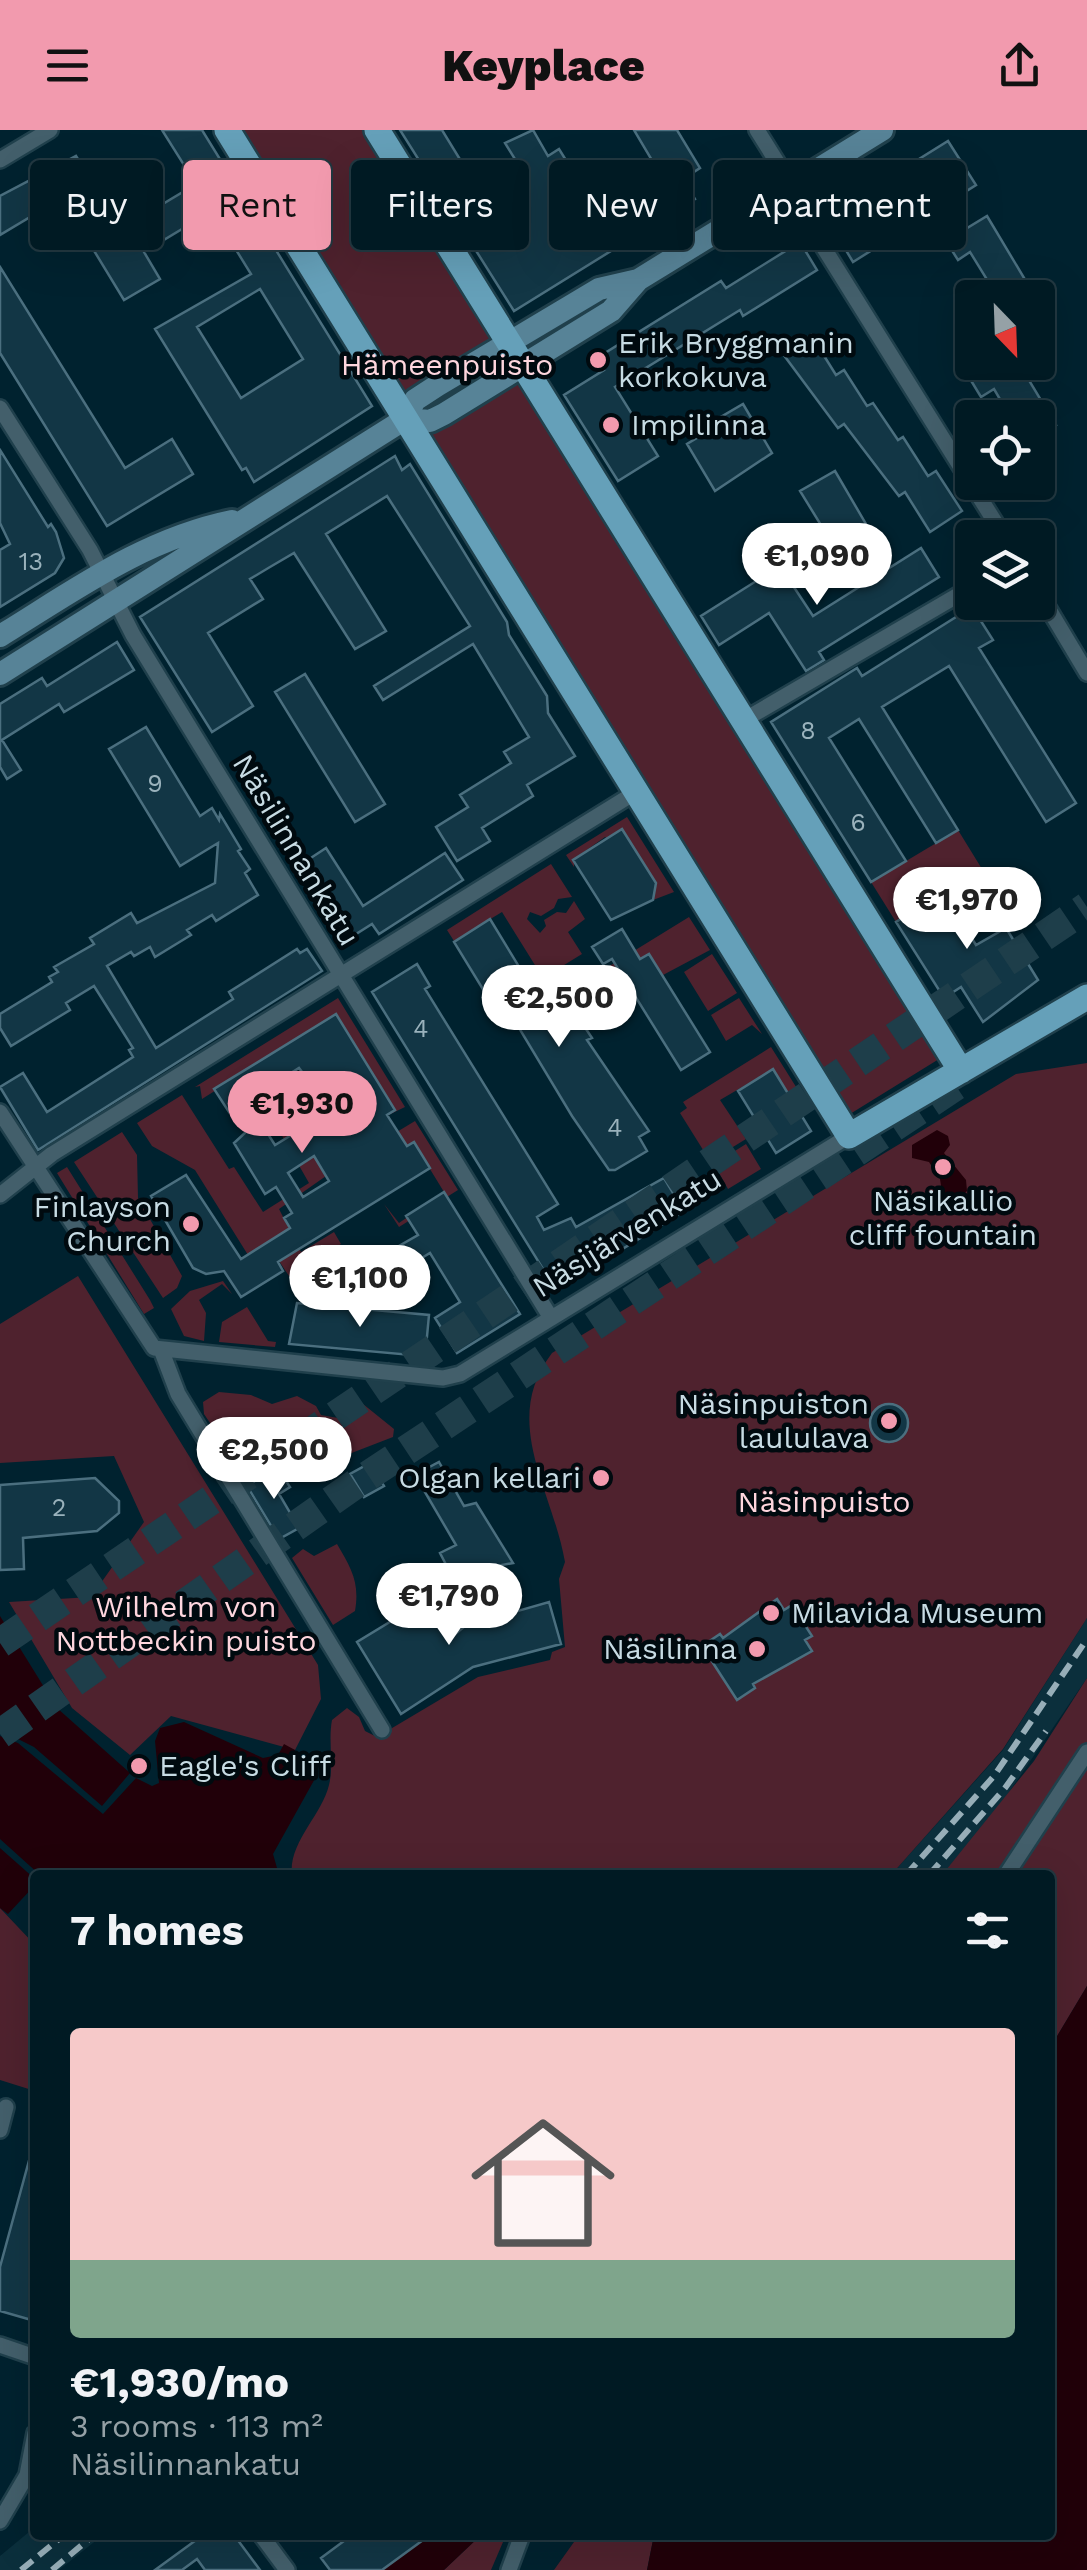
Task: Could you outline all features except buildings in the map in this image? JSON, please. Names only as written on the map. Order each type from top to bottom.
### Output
[{"type":"main road","points":[[227,130],[849,1136]]},
{"type":"main road","points":[[377,130],[961,1071]]},
{"type":"main road","points":[[834,160],[882,130]]},
{"type":"main road","points":[[405,419],[430,421],[611,310],[638,280],[713,234]]},
{"type":"main road","points":[[0,674],[405,419],[415,400],[599,289],[638,280]]},
{"type":"main road","points":[[0,636],[102,571],[192,530],[240,520]]},
{"type":"main road","name":"Näsijärvenkatu","points":[[849,1136],[1087,996]]},
{"type":"street","points":[[0,160],[50,130]]},
{"type":"street","points":[[757,130],[776,160]]},
{"type":"street","points":[[825,250],[994,520]]},
{"type":"street","name":"Näsilinnankatu","points":[[0,408],[550,1318]]},
{"type":"street","points":[[744,720],[849,655],[882,644],[955,598]]},
{"type":"street","points":[[1055,619],[1087,673]]},
{"type":"street","points":[[0,1195],[340,976],[636,792]]},
{"type":"street","points":[[0,1112],[148,1343],[162,1352],[178,1394],[382,1730]]},
{"type":"street","name":"Näsijärvenkatu","points":[[162,1352],[449,1378],[849,1136]]},
{"type":"street","points":[[1009,1870],[1087,1752]]},
{"type":"street","points":[[0,2130],[6,2107]]},
{"type":"street","points":[[0,2346],[30,2355]]},
{"type":"street","points":[[0,2520],[24,2483],[30,2456]]},
{"type":"street","points":[[265,2540],[287,2570]]},
{"type":"street","points":[[509,2570],[520,2540]]},
{"type":"shaded area","name":"Näsikallio cliff fountain","points":[[937,1130],[948,1136],[950,1145],[944,1153],[966,1180],[967,1191],[958,1200],[942,1192],[940,1179],[929,1162],[912,1158],[912,1145]]},
{"type":"shaded area","points":[[0,1616],[57,1708],[130,1773],[102,1806],[34,1747],[0,1730]]},
{"type":"shaded area","points":[[1087,1618],[1087,1678],[994,1814],[946,1870],[895,1870],[1003,1750]]},
{"type":"shaded area","points":[[184,1722],[263,1758],[278,1755],[284,1744],[295,1750],[292,1759],[317,1775],[273,1854],[278,1870],[34,1870],[0,1839],[0,1736],[18,1743],[103,1814],[136,1778],[152,1786],[159,1783],[155,1741],[160,1728]]},
{"type":"shaded area","points":[[0,1848],[30,1875],[30,1890],[8,1914],[0,1908]]},
{"type":"shaded area","points":[[1087,1986],[1087,2570],[647,2570],[653,2540],[1055,2540],[1055,2040]]},
{"type":"shaded area","points":[[30,2531],[30,2540],[97,2540],[59,2570],[0,2570],[0,2556]]},
{"type":"shaded area","points":[[423,2540],[476,2540],[444,2570],[382,2570]]},
{"type":"green space","name":"Hämeenpuisto","points":[[240,130],[365,130],[384,160],[351,160],[351,250],[439,250],[939,1059],[850,1114],[314,250],[331,250],[331,160],[259,160]]},
{"type":"green space","points":[[627,817],[674,892],[653,900],[651,890],[657,885],[646,868],[605,837],[574,859],[574,867],[566,855]]},
{"type":"green space","points":[[958,830],[982,869],[896,922],[871,882]]},
{"type":"green space","points":[[551,864],[572,897],[558,899],[554,908],[541,916],[530,912],[527,919],[540,933],[546,926],[544,920],[557,912],[566,913],[574,901],[585,919],[568,932],[582,954],[543,978],[502,912],[454,941],[447,930]]},
{"type":"green space","points":[[689,917],[710,950],[663,975],[649,954],[621,972],[631,990],[620,997],[603,970]]},
{"type":"green space","points":[[712,954],[737,993],[708,1011],[684,972]]},
{"type":"green space","points":[[338,998],[405,1107],[376,1121],[395,1109],[336,1014],[202,1099],[200,1086],[195,1087]]},
{"type":"green space","points":[[739,998],[762,1034],[752,1025],[726,1041],[711,1015]]},
{"type":"green space","points":[[771,1047],[798,1090],[789,1095],[773,1069],[720,1100],[746,1139],[710,1161],[680,1113],[687,1108],[683,1102]]},
{"type":"green space","name":"Näsinpuisto","points":[[1087,1063],[1087,1618],[1003,1749],[895,1870],[292,1870],[300,1840],[329,1785],[332,1720],[347,1708],[359,1717],[365,1731],[377,1737],[478,1677],[550,1660],[552,1652],[565,1647],[559,1579],[565,1562],[530,1430],[530,1404],[537,1378],[552,1353],[1016,1074]]},
{"type":"green space","points":[[182,1095],[229,1169],[234,1167],[263,1212],[309,1183],[277,1127],[287,1121],[280,1110],[295,1100],[311,1123],[299,1131],[315,1157],[328,1150],[362,1153],[415,1121],[458,1190],[399,1227],[384,1204],[399,1223],[444,1192],[414,1143],[407,1146],[400,1137],[336,1169],[279,1209],[301,1252],[334,1232],[341,1244],[289,1276],[267,1243],[248,1255],[195,1170],[152,1146],[137,1123]]},
{"type":"green space","points":[[122,1132],[137,1155],[138,1198],[182,1276],[177,1288],[163,1298],[74,1162]]},
{"type":"green space","points":[[746,1144],[761,1169],[728,1189],[714,1164]]},
{"type":"green space","points":[[67,1167],[150,1300],[154,1308],[144,1314],[57,1173]]},
{"type":"green space","name":"Wilhelm von Nottbeckin puisto","points":[[78,1276],[318,1665],[321,1699],[295,1750],[171,1716],[130,1755],[72,1708],[9,1602],[91,1597],[144,1522],[114,1456],[0,1463],[0,1324]]},
{"type":"green space","points":[[223,1281],[232,1294],[222,1284],[199,1300],[206,1313],[204,1341],[184,1336],[171,1309],[190,1291]]},
{"type":"green space","points":[[247,1307],[268,1341],[276,1342],[275,1347],[219,1342],[222,1322]]},
{"type":"green space","points":[[219,1392],[251,1395],[272,1404],[297,1396],[316,1406],[321,1415],[338,1418],[363,1404],[394,1429],[393,1437],[349,1454],[327,1452],[285,1474],[279,1459],[245,1475],[204,1414],[203,1402]]},
{"type":"green space","points":[[337,1544],[353,1576],[356,1601],[355,1611],[333,1625],[292,1558],[303,1549],[314,1556]]},
{"type":"green space","points":[[1087,1678],[1087,1986],[1055,2040],[1055,1870],[946,1870],[1034,1761]]},
{"type":"green space","points":[[0,1908],[30,1940],[30,2089],[0,2080]]},
{"type":"green space","points":[[476,2540],[504,2540],[491,2570],[444,2570]]},
{"type":"green space","points":[[575,2540],[653,2540],[647,2570],[554,2570]]},
{"type":"tunnel","points":[[0,1643],[1087,907]]},
{"type":"tunnel","points":[[0,1734],[354,1485],[961,1082]]},
{"type":"railway","points":[[910,1870],[994,1776],[1087,1639]]},
{"type":"railway","points":[[933,1870],[1005,1788],[1046,1731]]},
{"type":"railway","points":[[21,2570],[58,2540]]},
{"type":"railway","points":[[52,2570],[88,2540]]},
{"type":"place","name":"Erik Bryggmanin korkokuva","points":[[598,360]]},
{"type":"place","name":"Impilinna","points":[[611,425]]},
{"type":"place","name":"Näsikallio cliff fountain","points":[[943,1167]]},
{"type":"place","name":"Finlayson Church","points":[[191,1224]]},
{"type":"place","name":"Näsinpuiston laululava","points":[[889,1421]]},
{"type":"place","name":"Olgan kellari","points":[[601,1478]]},
{"type":"place","name":"Milavida Museum","points":[[771,1613]]},
{"type":"place","name":"Näsilinna","points":[[757,1649]]},
{"type":"place","name":"Eagle's Cliff","points":[[139,1766]]}]
